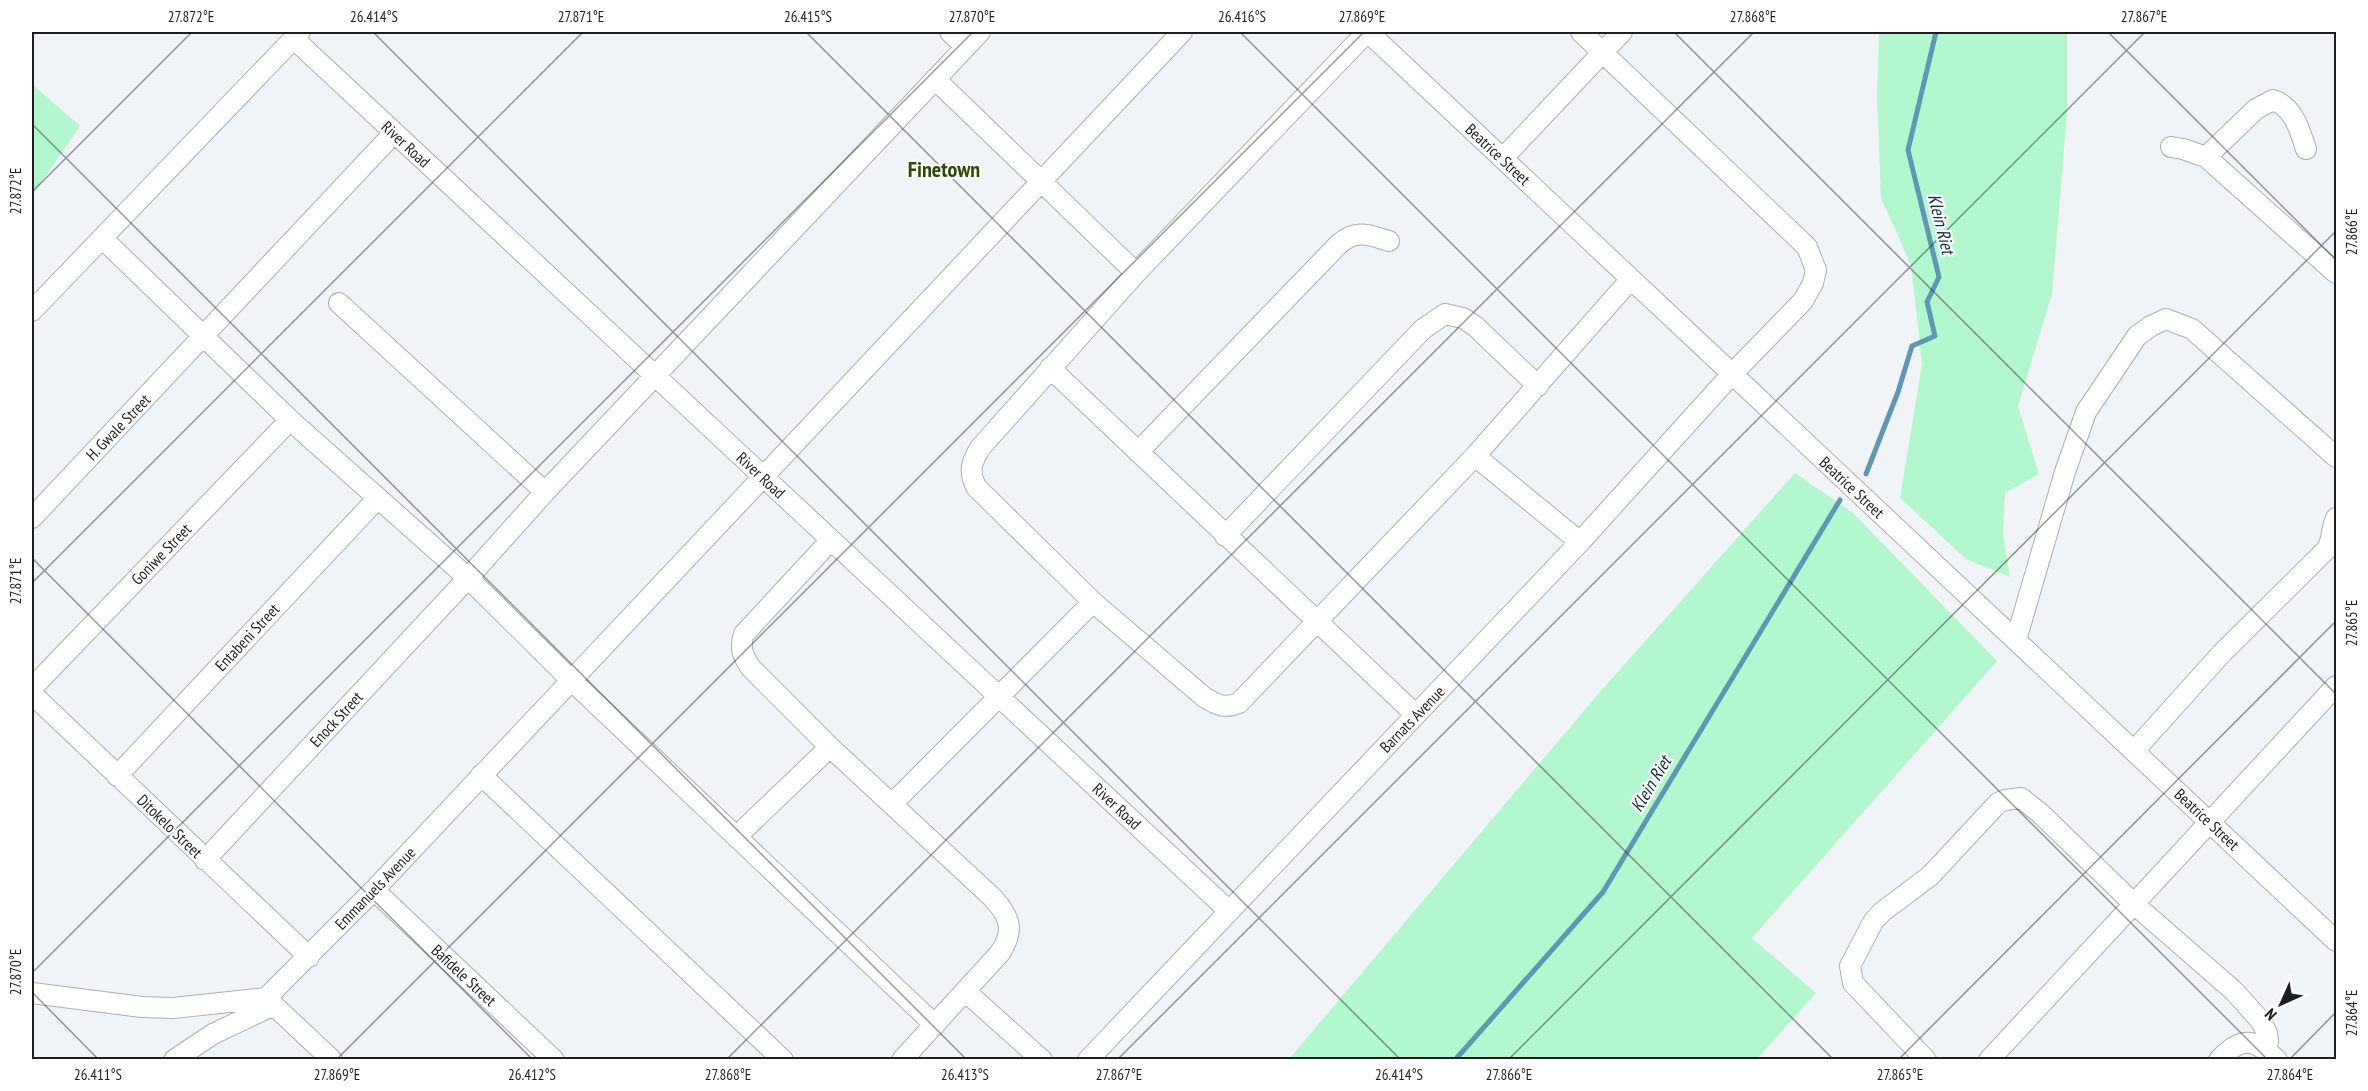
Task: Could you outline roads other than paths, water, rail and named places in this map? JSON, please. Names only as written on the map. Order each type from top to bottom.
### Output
[{"type":"street","points":[[950,32],[966,47]]},
{"type":"street","name":"Enock Street","points":[[205,860],[468,578],[545,492],[980,32]]},
{"type":"street","name":"Emmanuels Avenue","points":[[174,1059],[270,1002],[309,957],[1182,32]]},
{"type":"street","points":[[1368,32],[1136,273],[980,448],[972,461],[970,471],[977,488],[1093,602],[1188,685],[1218,706],[1227,708],[1239,703],[1474,456],[1631,279]]},
{"type":"street","name":"Beatrice Street","points":[[1368,32],[2336,939]]},
{"type":"street","name":"Barnats Avenue","points":[[1088,1059],[1580,542],[1732,374],[1803,301],[1813,283],[1816,270],[1807,247],[1581,32]]},
{"type":"street","points":[[1503,158],[1622,32]]},
{"type":"street","points":[[32,311],[297,35]]},
{"type":"street","name":"River Road","points":[[297,35],[394,133],[1229,911]]},
{"type":"street","points":[[935,79],[1136,273]]},
{"type":"street","points":[[2206,157],[2256,109],[2273,100],[2283,105],[2293,117],[2306,149]]},
{"type":"street","name":"H. Gwale Street","points":[[32,518],[394,133]]},
{"type":"street","points":[[2170,147],[2206,157],[2337,273]]},
{"type":"street","points":[[1138,452],[1338,244],[1358,233],[1366,233],[1389,241]]},
{"type":"street","points":[[102,238],[290,420],[468,578],[570,680],[935,1025]]},
{"type":"street","points":[[339,303],[545,492]]},
{"type":"street","points":[[1225,536],[1423,329],[1444,314],[1463,318],[1475,326],[1538,386]]},
{"type":"street","points":[[2016,640],[2065,472],[2086,412],[2137,336],[2151,326],[2166,320],[2192,329],[2337,457]]},
{"type":"street","points":[[1050,368],[1416,715]]},
{"type":"street","name":"Goniwe Street","points":[[32,688],[290,420]]},
{"type":"street","points":[[1474,456],[1580,542]]},
{"type":"street","name":"Entabeni Street","points":[[117,776],[377,499]]},
{"type":"street","points":[[2134,751],[2222,653],[2327,549],[2332,542],[2333,526],[2337,518]]},
{"type":"street","points":[[831,540],[744,634],[741,648],[750,667],[830,747],[993,898],[1009,921],[1008,942],[966,992],[902,1059]]},
{"type":"street","points":[[892,804],[1093,602]]},
{"type":"street","points":[[1989,1059],[2337,686]]},
{"type":"street","name":"Ditokelo Street","points":[[32,694],[309,957]]},
{"type":"street","points":[[736,837],[830,747]]},
{"type":"street","points":[[481,775],[783,1059]]},
{"type":"street","points":[[1926,1059],[1853,983],[1850,966],[1873,922],[1882,912],[1930,876],[1998,803],[2021,798],[2251,1009],[2267,1033],[2271,1054]]},
{"type":"street","name":"Bafidele Street","points":[[374,890],[554,1059]]},
{"type":"street","points":[[966,992],[1042,1059]]},
{"type":"street","points":[[32,993],[142,1007],[173,1008],[270,1002],[332,1059]]},
{"type":"street","points":[[2219,1059],[2232,1046],[2239,1043],[2257,1044],[2271,1054]]},
{"type":"waterway","name":"Klein Riet","points":[[1866,474],[1898,392],[1912,346],[1935,336],[1927,302],[1939,277],[1908,150],[1936,32]]},
{"type":"waterway","name":"Klein Riet","points":[[1455,1060],[1603,892],[1840,500]]},
{"type":"district","name":"Finetown","points":[[944,169]]}]
